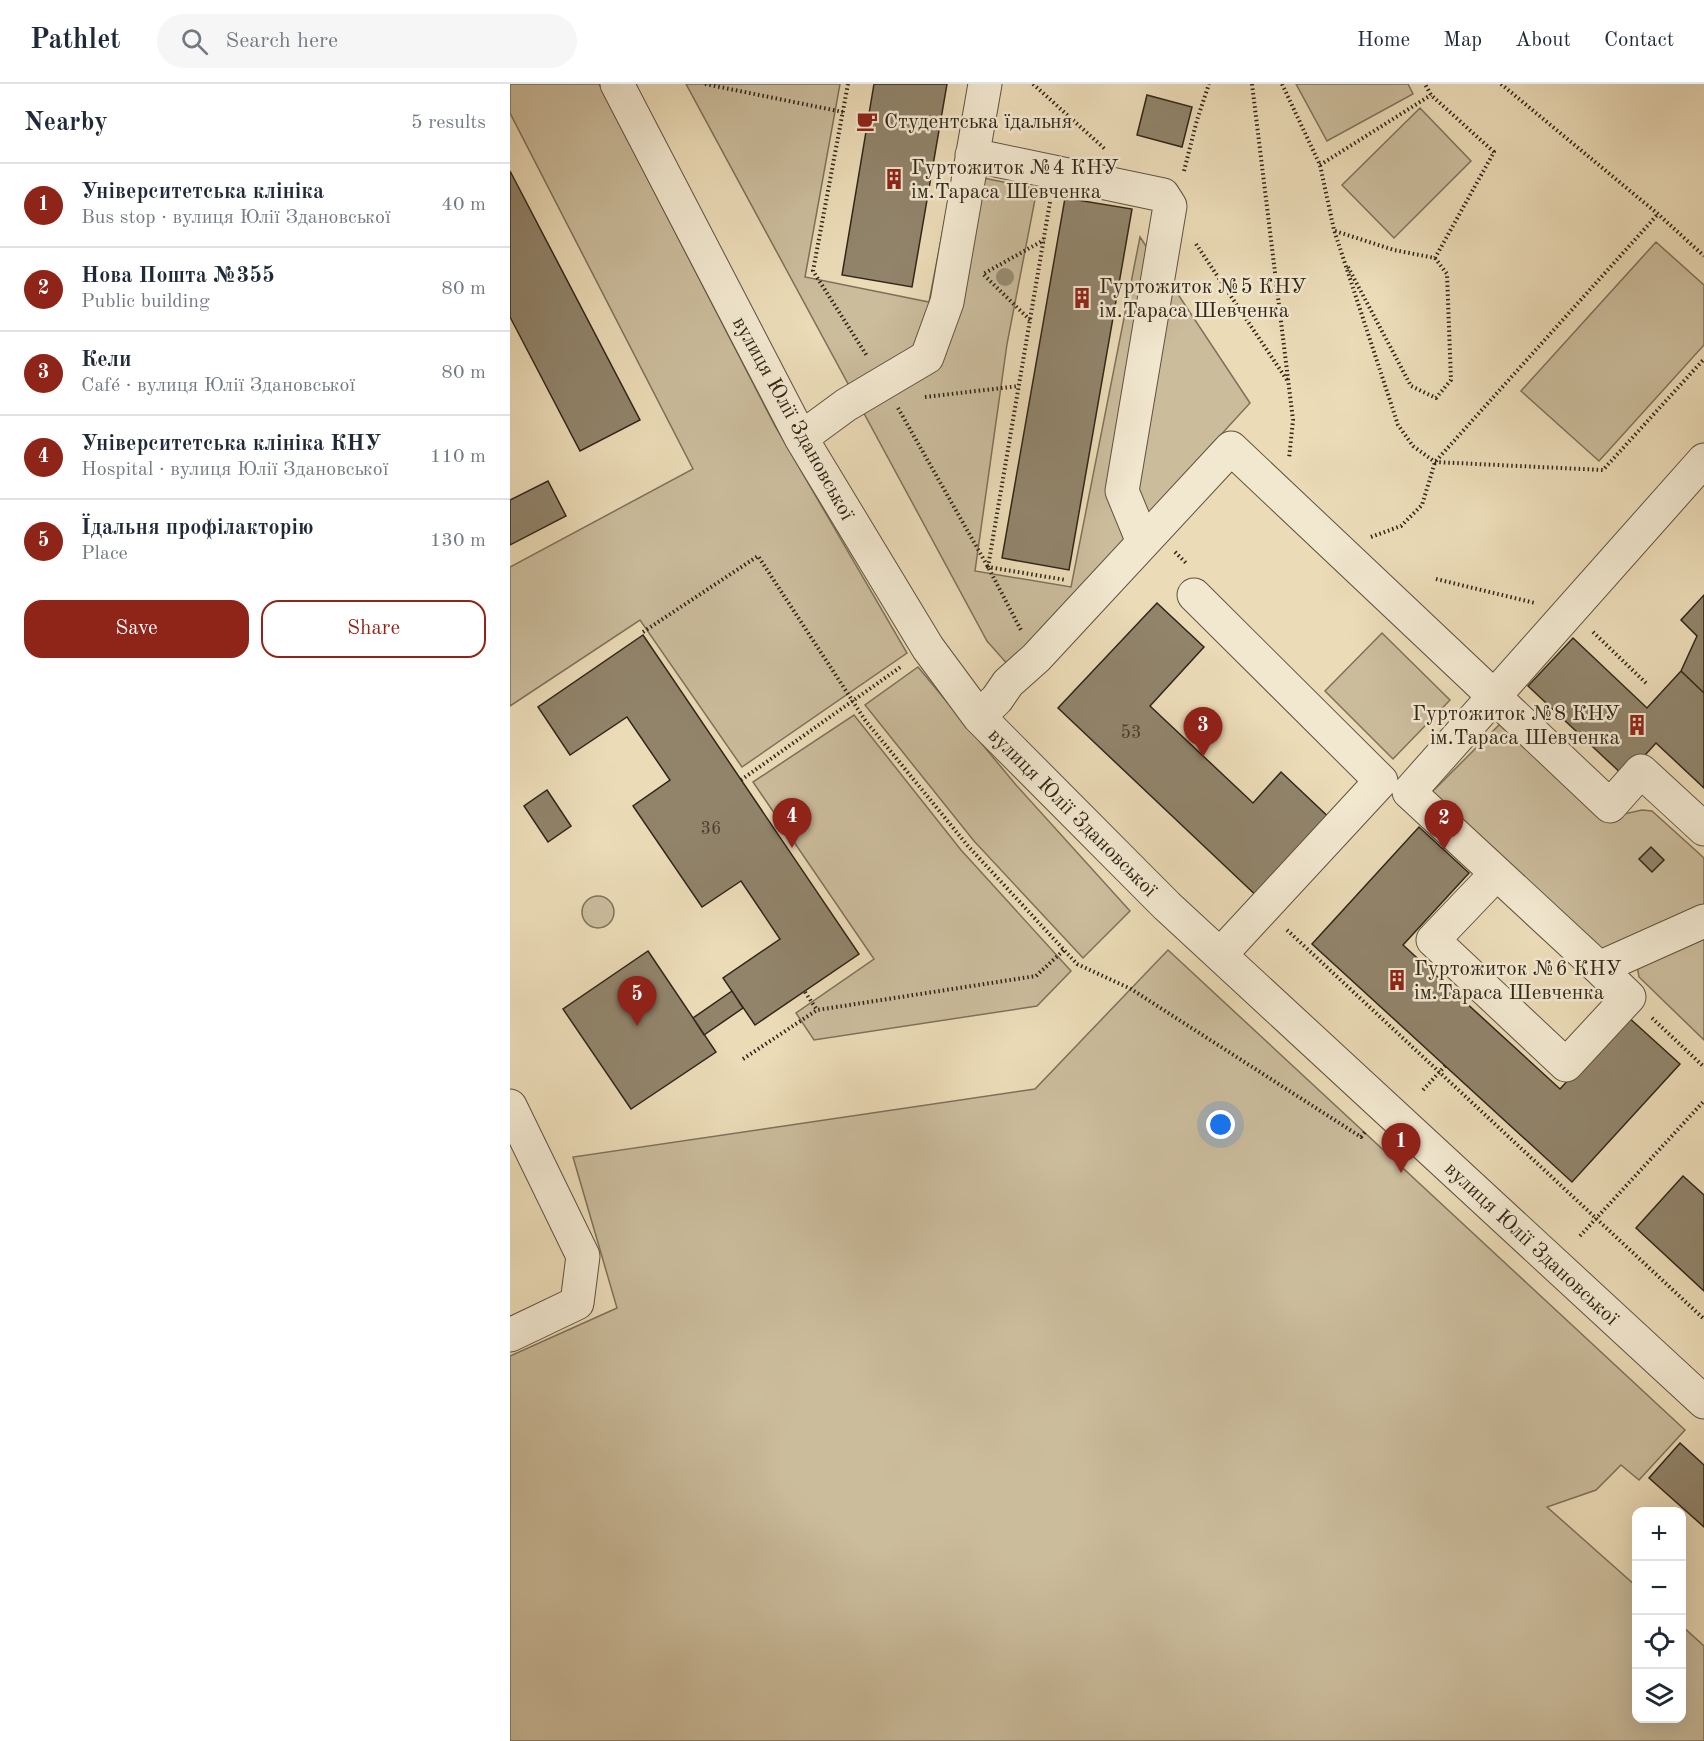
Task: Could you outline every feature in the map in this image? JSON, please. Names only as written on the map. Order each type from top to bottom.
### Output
[{"type":"street","points":[[801,438],[846,405],[888,392],[927,357],[947,302],[985,84]]},
{"type":"street","name":"вулиця Юлії Здановської","points":[[629,88],[801,438],[928,648],[979,717],[1167,906],[1704,1402]]},
{"type":"street","points":[[972,155],[1055,172],[1167,200],[1122,491],[1143,542]]},
{"type":"street","points":[[979,717],[997,699],[1008,683],[1036,658],[1231,448],[1610,806],[1641,771],[1704,829]]},
{"type":"street","points":[[1496,874],[1433,940],[1566,1065],[1629,997],[1409,792],[1704,460]]},
{"type":"street","points":[[1194,595],[1381,781],[1220,955]]},
{"type":"street","points":[[1599,968],[1704,921]]},
{"type":"street","points":[[510,1106],[583,1256],[578,1303],[510,1335]]},
{"type":"path","points":[[705,84],[843,112]]},
{"type":"path","points":[[848,84],[813,271],[888,392],[988,567],[1036,658]]},
{"type":"path","points":[[1033,84],[1111,154]]},
{"type":"path","points":[[1209,84],[1197,120],[1182,181],[1167,200],[1287,381]]},
{"type":"path","points":[[1252,84],[1293,420],[1285,498]]},
{"type":"path","points":[[1282,84],[1320,165],[1334,231],[1398,425],[1413,446],[1435,462],[1603,470],[1704,359]]},
{"type":"path","points":[[1425,84],[1431,95],[1494,152],[1435,258]]},
{"type":"path","points":[[1501,84],[1658,214],[1704,256]]},
{"type":"path","points":[[1320,165],[1431,95]]},
{"type":"path","points":[[988,567],[1055,172]]},
{"type":"path","points":[[1401,526],[1422,505],[1435,462],[1658,214]]},
{"type":"path","points":[[1334,231],[1394,250],[1435,258],[1447,274],[1451,380],[1436,398],[1411,386],[1342,255]]},
{"type":"path","points":[[1030,321],[983,274],[1044,240]]},
{"type":"path","points":[[888,392],[1019,386]]},
{"type":"path","points":[[1143,542],[1175,551],[1195,572],[1194,595]]},
{"type":"path","points":[[643,632],[758,556],[865,720],[968,846],[1077,964],[1131,989],[1361,1137]]},
{"type":"path","points":[[988,567],[1103,586]]},
{"type":"path","points":[[1436,579],[1571,611],[1647,684]]},
{"type":"path","points":[[741,780],[928,648]]},
{"type":"path","points":[[1284,928],[1704,1319]]},
{"type":"path","points":[[743,1059],[817,1010],[1036,976],[1064,950]]},
{"type":"path","points":[[804,992],[817,1010]]},
{"type":"path","points":[[1629,997],[1704,1067]]},
{"type":"path","points":[[1423,1090],[1445,1066]]},
{"type":"path","points":[[1580,1236],[1704,1101]]},
{"type":"shaded area","points":[[510,84],[599,84],[775,426],[907,653],[742,767],[640,620],[510,706],[510,567],[693,469],[510,113]]},
{"type":"shaded area","points":[[686,84],[840,84],[805,277],[929,302],[954,172],[1037,189],[1007,344],[975,571],[1071,587],[1140,237],[1250,403],[1009,666],[987,641]]},
{"type":"shaded area","points":[[1296,84],[1408,84],[1413,94],[1327,141]]},
{"type":"shaded area","points":[[1420,108],[1471,161],[1394,238],[1342,185]]},
{"type":"shaded area","points":[[1656,242],[1704,285],[1704,345],[1599,461],[1521,391]]},
{"type":"shaded area","points":[[1382,633],[1450,700],[1393,759],[1325,691]]},
{"type":"shaded area","points":[[918,667],[1016,785],[1130,911],[1083,958],[974,841],[865,705]]},
{"type":"shaded area","points":[[854,715],[961,850],[1071,971],[1037,1006],[814,1040],[796,1013],[874,959],[753,782]]},
{"type":"shaded area","points":[[1505,719],[1615,816],[1642,810],[1652,811],[1704,858],[1704,909],[1602,950],[1427,797]]},
{"type":"shaded area","points":[[598,896],[609,901],[614,912],[609,923],[598,928],[587,923],[582,912],[587,901]]},
{"type":"shaded area","points":[[1704,934],[1704,1040],[1639,977],[1637,966]]},
{"type":"shaded area","points":[[1168,950],[1685,1430],[1639,1480],[1621,1465],[1596,1490],[1547,1507],[1632,1582],[1632,1723],[1686,1723],[1686,1630],[1704,1646],[1704,1741],[510,1741],[510,1356],[617,1308],[573,1157],[1035,1089]]},
{"type":"building","name":"Гуртожиток №4 КНУ ім.Тараса Шевченка","points":[[874,84],[947,84],[912,287],[842,275]]},
{"type":"building","points":[[1147,95],[1192,107],[1182,147],[1137,135]]},
{"type":"building","points":[[510,171],[640,420],[580,451],[510,317]]},
{"type":"building","name":"Гуртожиток №5 КНУ ім.Тараса Шевченка","points":[[1065,198],[1132,209],[1069,570],[1002,558]]},
{"type":"building","points":[[548,481],[566,516],[510,545],[510,500]]},
{"type":"building","points":[[1704,595],[1704,693],[1681,671],[1697,636],[1681,620]]},
{"type":"building","points":[[1157,603],[1204,647],[1150,706],[1253,803],[1281,772],[1336,824],[1263,902],[1058,708]]},
{"type":"building","points":[[643,635],[859,954],[755,1025],[723,978],[780,939],[741,881],[702,907],[633,806],[670,780],[627,717],[570,755],[538,707]]},
{"type":"building","name":"Гуртожиток №8 КНУ ім.Тараса Шевченка","points":[[1573,638],[1647,708],[1681,671],[1704,693],[1704,788],[1656,743],[1625,777],[1528,686]]},
{"type":"building","points":[[547,790],[571,826],[548,842],[524,806]]},
{"type":"building","name":"Гуртожиток №6 КНУ ім.Тараса Шевченка","points":[[1419,827],[1469,873],[1403,945],[1560,1089],[1627,1016],[1680,1064],[1572,1182],[1312,944]]},
{"type":"building","points":[[1651,847],[1664,860],[1652,872],[1639,859]]},
{"type":"building","points":[[648,951],[716,1052],[631,1109],[563,1009]]},
{"type":"building","points":[[732,991],[743,1008],[704,1035],[693,1018]]},
{"type":"building","points":[[1683,1176],[1704,1195],[1704,1291],[1636,1228]]},
{"type":"building","points":[[1680,1443],[1704,1465],[1704,1527],[1686,1511],[1686,1507],[1682,1507],[1649,1478]]},
{"type":"place","name":"Студентська їдальня","points":[[867,121]]},
{"type":"place","name":"Гуртожиток №4 КНУ ім.Тараса Шевченка","points":[[894,179]]},
{"type":"place","name":"Гуртожиток №5 КНУ ім.Тараса Шевченка","points":[[1082,298]]},
{"type":"place","name":"Гуртожиток №8 КНУ ім.Тараса Шевченка","points":[[1637,725]]},
{"type":"place","name":"Кели","points":[[1203,757]]},
{"type":"place","name":"Університетська клініка КНУ","points":[[792,848]]},
{"type":"place","name":"Нова Пошта №355","points":[[1444,850]]},
{"type":"place","name":"Гуртожиток №6 КНУ ім.Тараса Шевченка","points":[[1397,980]]},
{"type":"place","name":"Їдальня профілакторію","points":[[637,1026]]},
{"type":"place","name":"Університетська клініка","points":[[1401,1173]]}]
